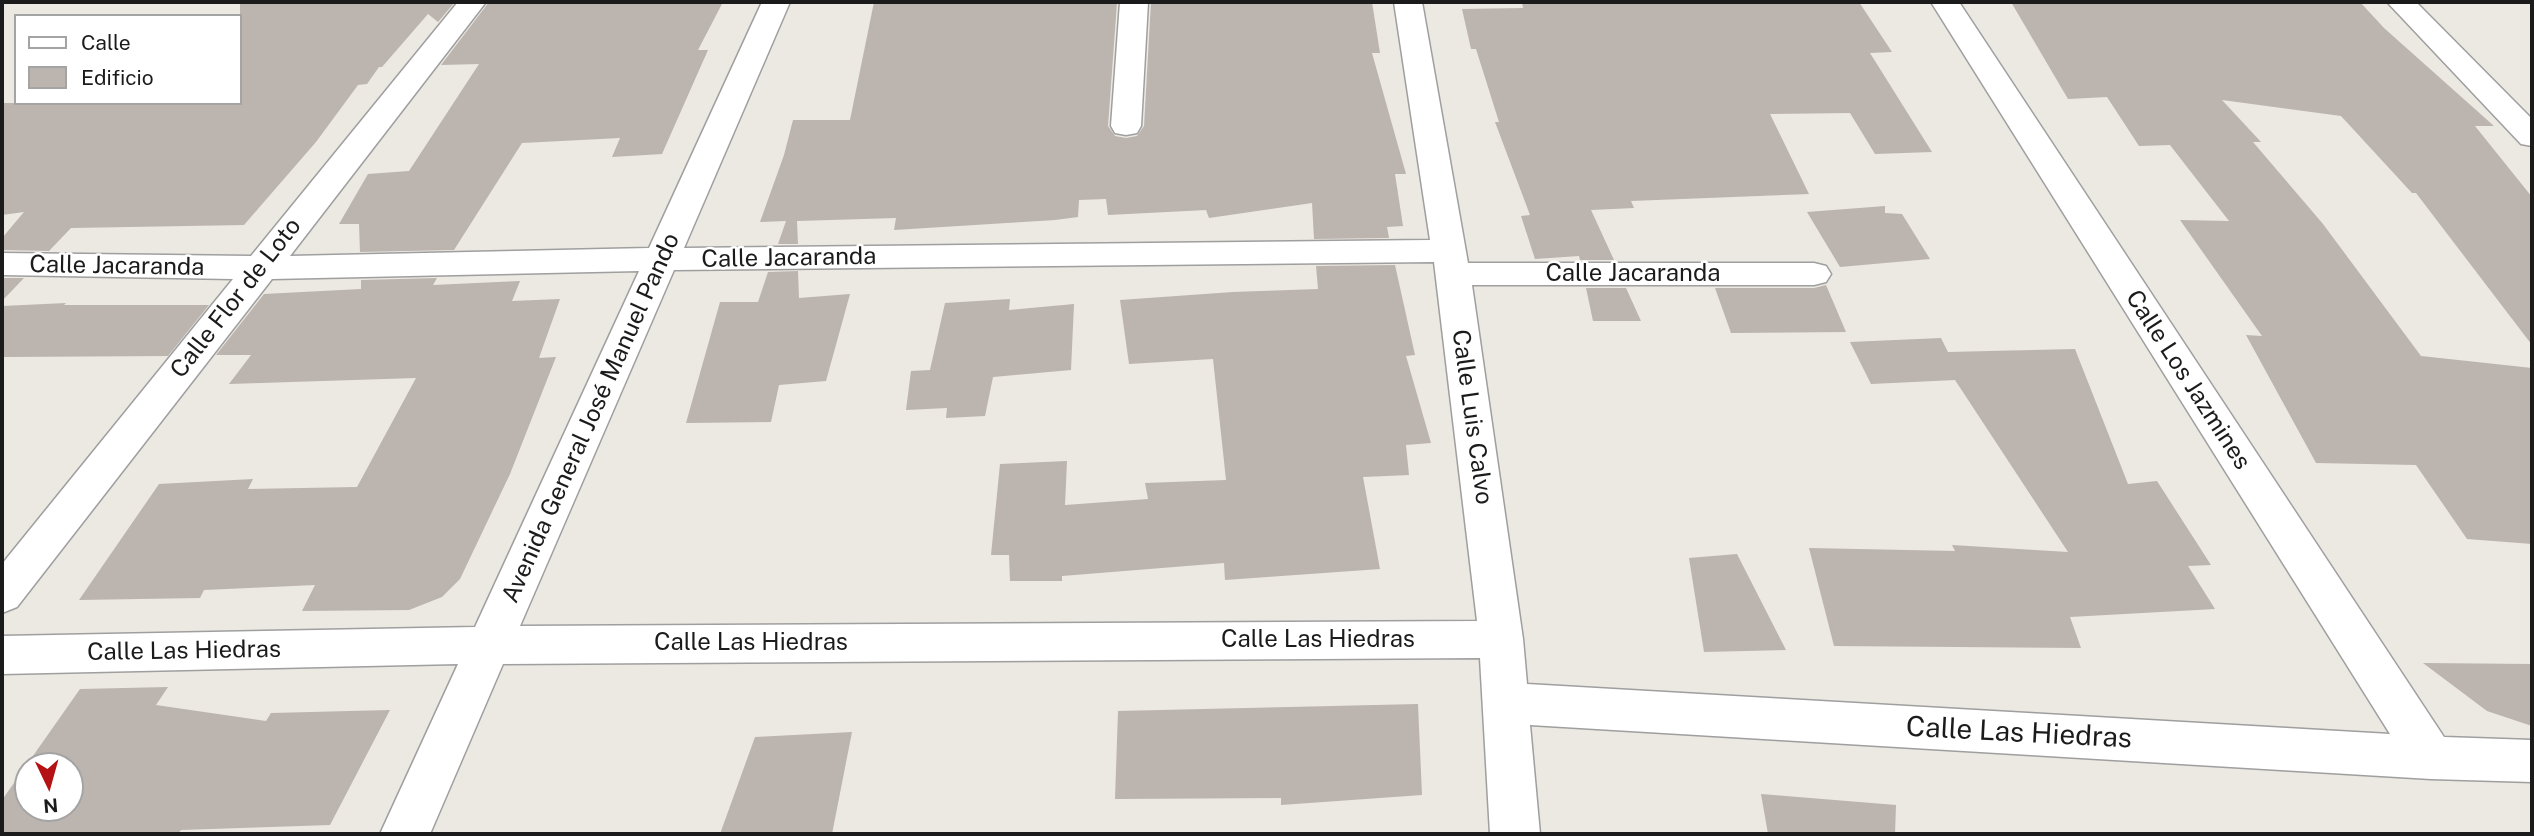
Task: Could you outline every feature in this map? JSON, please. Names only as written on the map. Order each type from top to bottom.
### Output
[{"type":"street","name":"Calle Flor de Loto","points":[[2,596],[472,2]]},
{"type":"street","name":"Avenida General José Manuel Pando","points":[[405,834],[776,2]]},
{"type":"street","points":[[1126,126],[1135,2]]},
{"type":"street","name":"Calle Luis Calvo","points":[[1408,2],[1451,263],[1501,639],[1515,834]]},
{"type":"street","name":"Calle Los Jazmines","points":[[1945,2],[2431,758]]},
{"type":"street","points":[[2401,2],[2532,137]]},
{"type":"street","name":"Calle Jacaranda","points":[[2,264],[260,268],[662,259],[1451,263],[1814,274]]},
{"type":"street","name":"Calle Las Hiedras","points":[[2,655],[489,645],[1501,639]]},
{"type":"street","name":"Calle Las Hiedras","points":[[1506,702],[2431,758],[2532,761]]},
{"type":"building","points":[[240,2],[455,2],[438,22],[428,14],[382,67],[379,67],[367,84],[358,85],[316,142],[244,225],[71,228],[49,251],[2,250],[2,238],[24,212],[2,215],[2,103],[242,105]]},
{"type":"building","points":[[489,2],[723,2],[698,50],[708,50],[662,154],[612,157],[620,138],[522,143],[454,250],[360,252],[359,224],[339,224],[368,174],[409,171],[479,64],[441,65]]},
{"type":"building","points":[[874,2],[1117,3],[1108,126],[1115,136],[1126,138],[1137,136],[1144,126],[1151,2],[1372,2],[1380,53],[1372,53],[1406,174],[1395,174],[1403,226],[1387,227],[1389,238],[1314,239],[1312,203],[1209,218],[1206,210],[1108,215],[1106,199],[1079,200],[1078,217],[1055,220],[894,230],[896,218],[797,221],[798,244],[778,244],[786,221],[760,222],[784,155],[793,120],[850,120]]},
{"type":"building","points":[[1522,2],[1859,2],[1892,52],[1870,53],[1932,152],[1875,154],[1850,113],[1770,114],[1809,194],[1631,201],[1634,208],[1591,210],[1614,260],[1580,260],[1579,256],[1535,259],[1521,216],[1530,215],[1495,122],[1499,122],[1476,49],[1471,49],[1462,9],[1523,8]]},
{"type":"building","points":[[2011,2],[2360,2],[2384,28],[2494,126],[2475,126],[2532,197],[2532,345],[2416,193],[2412,193],[2341,116],[2222,100],[2261,142],[2253,142],[2323,224],[2421,356],[2532,368],[2532,544],[2467,539],[2416,465],[2316,463],[2246,335],[2262,336],[2180,220],[2229,221],[2170,145],[2139,146],[2107,97],[2068,99]]},
{"type":"building","points":[[1885,206],[1885,213],[1902,214],[1930,259],[1840,267],[1807,212]]},
{"type":"building","points":[[1395,265],[1415,355],[1406,356],[1431,443],[1406,445],[1409,475],[1363,477],[1380,569],[1225,580],[1224,563],[1062,576],[1062,581],[1010,581],[1009,555],[991,555],[1000,464],[1067,461],[1065,505],[1148,499],[1145,483],[1226,480],[1213,359],[1129,364],[1120,300],[1318,289],[1316,266]]},
{"type":"building","points":[[798,271],[799,298],[850,294],[826,381],[779,385],[771,422],[686,423],[720,302],[758,302],[768,272]]},
{"type":"building","points":[[2,278],[24,278],[2,301]]},
{"type":"building","points":[[437,278],[433,285],[520,281],[512,301],[560,299],[539,358],[556,357],[510,474],[460,579],[442,597],[409,610],[302,611],[315,585],[204,590],[200,598],[79,600],[159,484],[253,479],[248,489],[357,487],[416,378],[229,384],[251,355],[216,355],[264,294],[361,289],[361,280]]},
{"type":"building","points":[[1826,285],[1846,332],[1731,333],[1715,288],[1814,288]]},
{"type":"building","points":[[1586,288],[1626,288],[1641,321],[1593,321]]},
{"type":"building","points":[[1010,299],[1009,310],[1074,304],[1071,370],[993,377],[985,416],[946,418],[947,408],[906,410],[911,371],[930,370],[945,303]]},
{"type":"building","points":[[66,303],[64,305],[209,305],[168,356],[2,357],[2,306]]},
{"type":"building","points":[[1941,338],[1948,352],[2075,349],[2128,484],[2157,481],[2211,565],[2188,566],[2215,609],[2070,617],[2081,648],[1834,646],[1809,548],[1955,551],[1952,545],[2068,552],[1955,380],[1871,384],[1850,342]]},
{"type":"building","points":[[1737,554],[1786,650],[1704,652],[1689,558]]},
{"type":"building","points":[[2423,663],[2532,664],[2532,726],[2487,711]]},
{"type":"building","points":[[168,687],[156,705],[266,721],[271,713],[390,710],[330,825],[181,830],[178,834],[2,834],[2,800],[14,783],[14,822],[84,822],[84,752],[36,752],[80,689]]},
{"type":"building","points":[[1418,704],[1422,795],[1281,805],[1281,798],[1115,799],[1118,711]]},
{"type":"building","points":[[852,732],[832,834],[720,834],[755,737]]},
{"type":"building","points":[[1761,794],[1896,805],[1895,834],[1768,834]]}]
